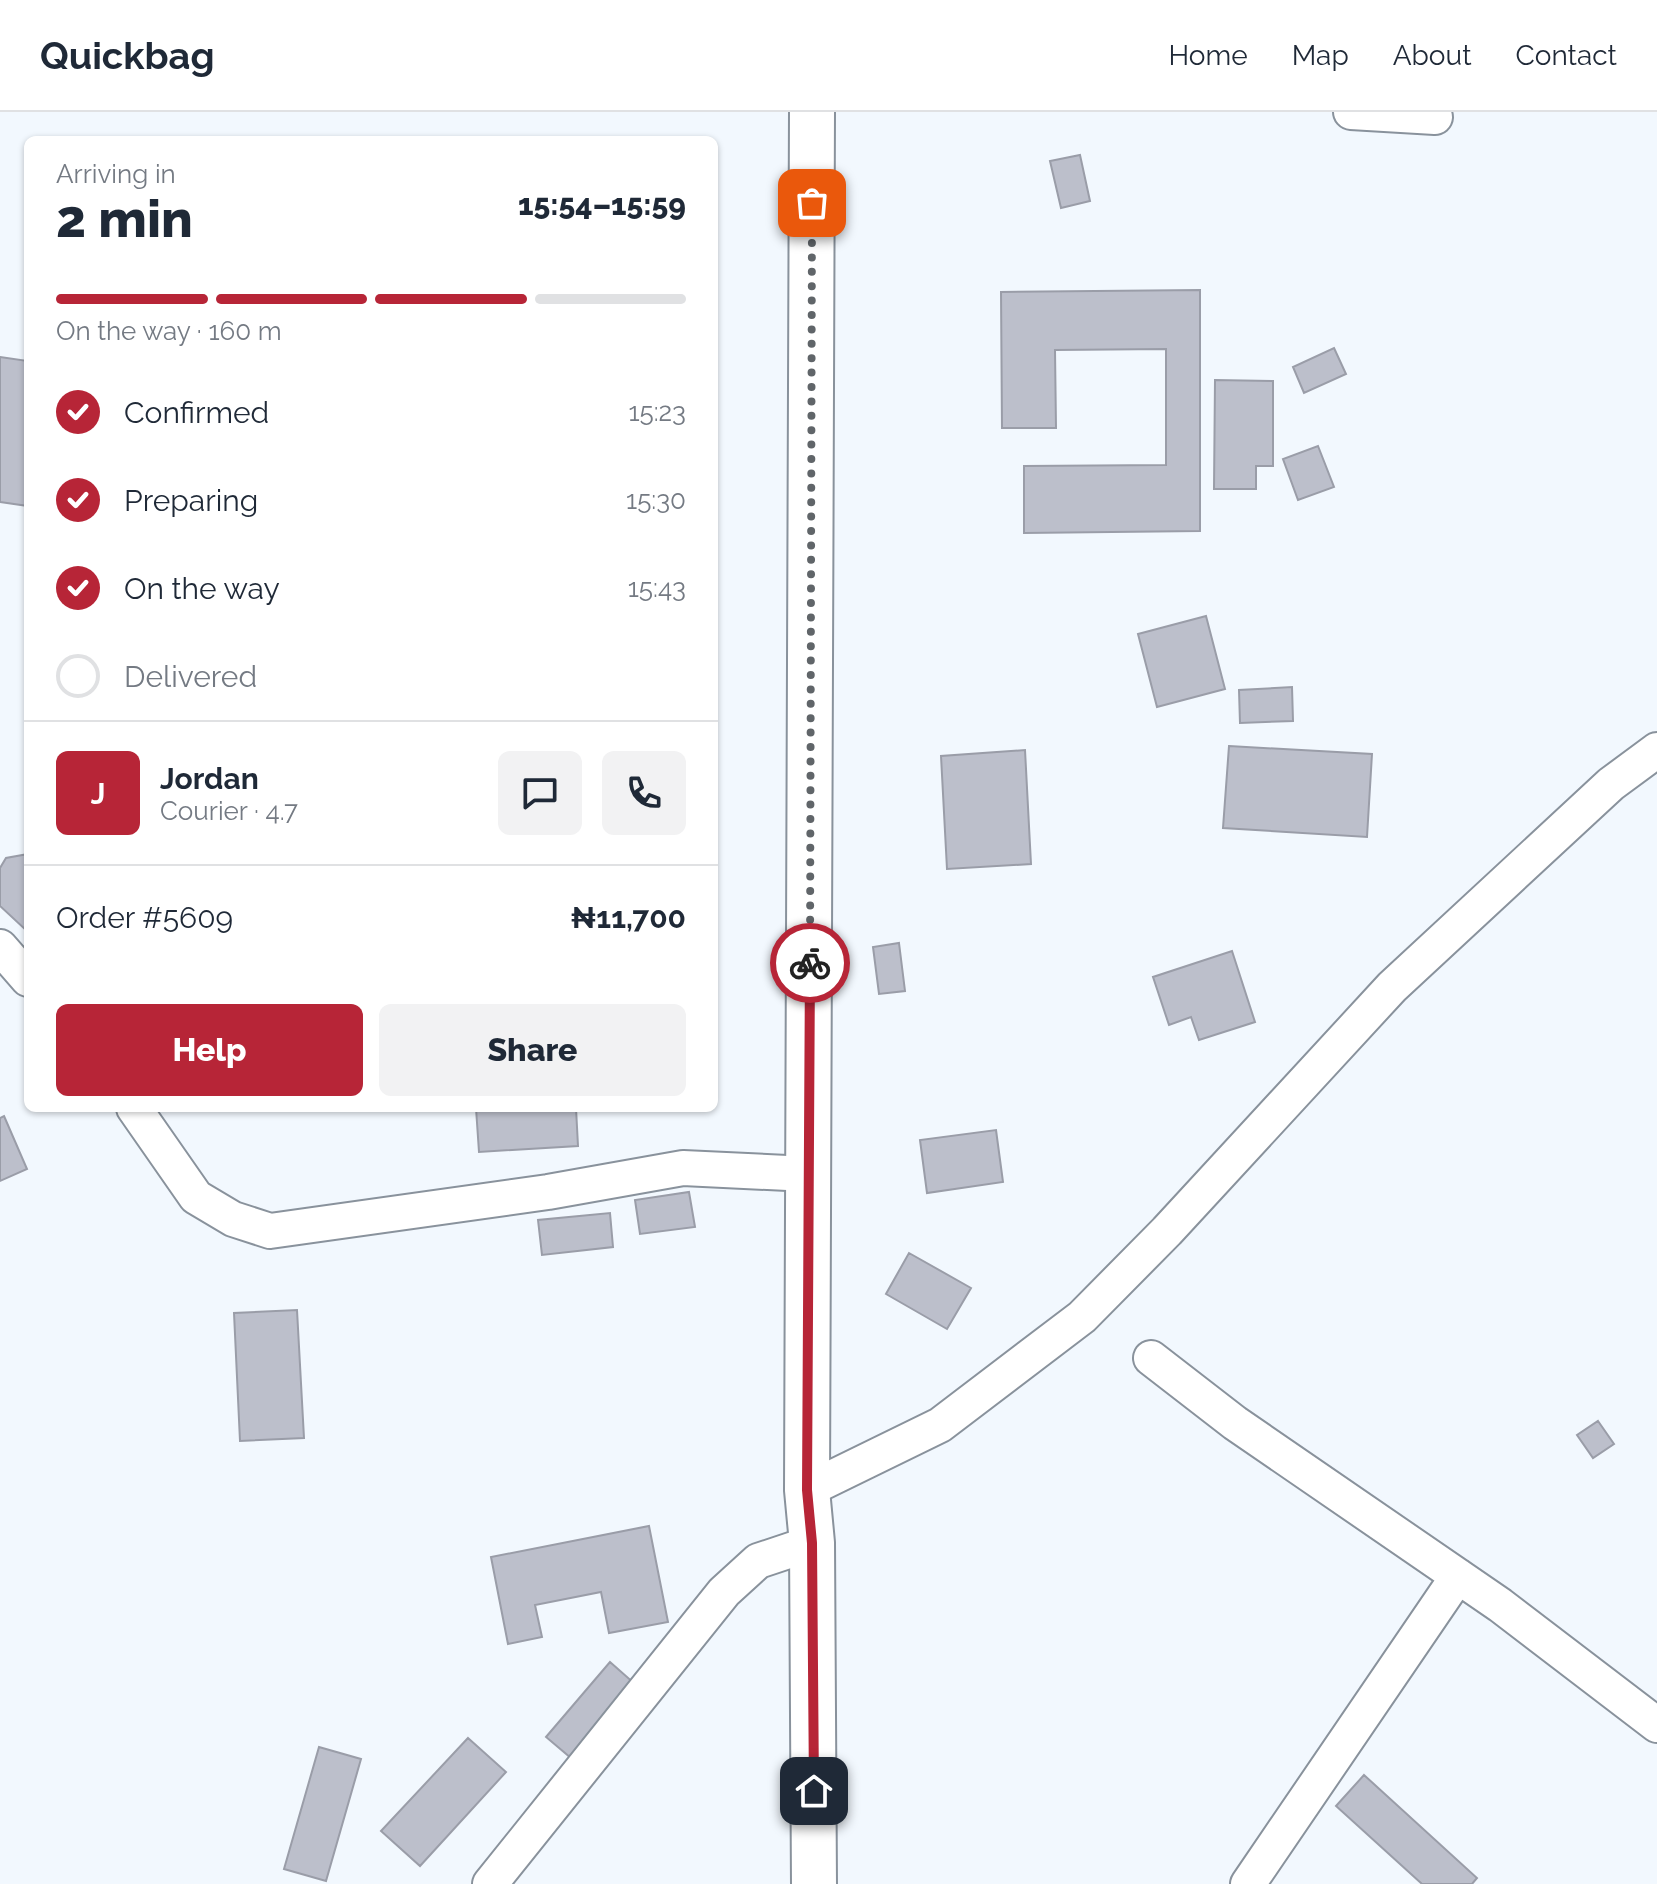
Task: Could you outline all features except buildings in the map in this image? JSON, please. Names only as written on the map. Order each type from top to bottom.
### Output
[{"type":"main road","points":[[812,112],[807,1490],[812,1543],[814,1884]]},
{"type":"street","points":[[1351,112],[1435,117]]},
{"type":"street","points":[[807,1490],[940,1425],[1082,1317],[1167,1231],[1392,987],[1611,784],[1657,750]]},
{"type":"street","points":[[0,947],[24,974]]},
{"type":"street","points":[[137,1112],[196,1197],[233,1219],[270,1231],[532,1194],[683,1168],[808,1174]]},
{"type":"street","points":[[1151,1358],[1235,1423],[1458,1576],[1657,1725]]},
{"type":"street","points":[[490,1884],[724,1592],[758,1561],[812,1543]]},
{"type":"street","points":[[1248,1884],[1458,1576]]},
{"type":"way so far","points":[[810,963],[812,203]]},
{"type":"route","points":[[810,963],[807,1490],[812,1543],[814,1791]]}]
